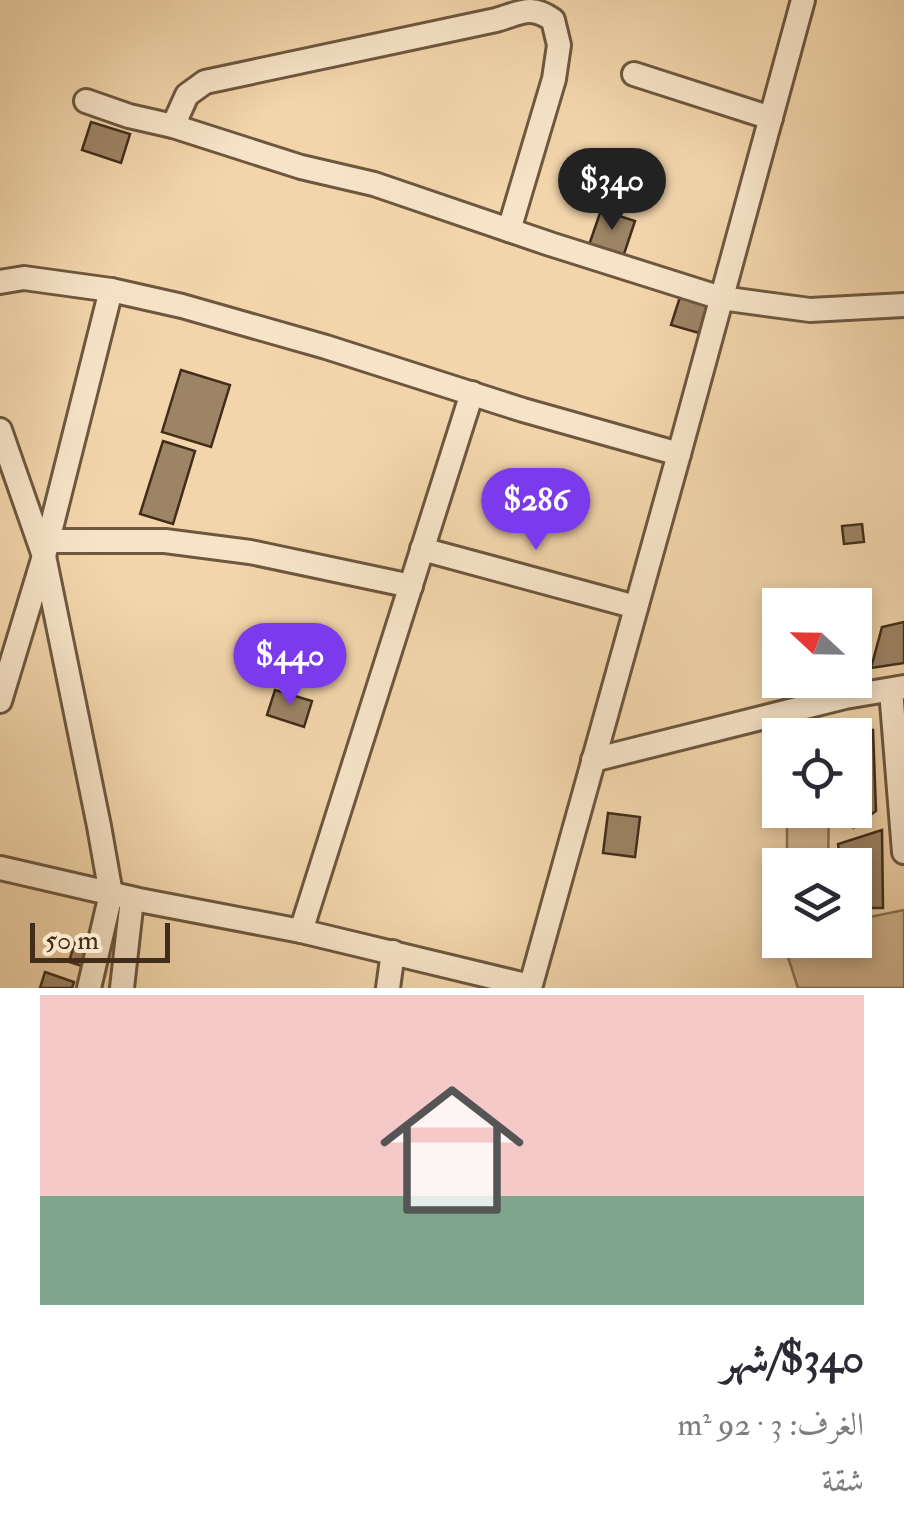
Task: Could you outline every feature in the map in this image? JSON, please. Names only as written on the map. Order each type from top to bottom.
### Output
[{"type":"street","points":[[0,868],[301,931],[530,987],[803,0]]},
{"type":"street","points":[[173,126],[187,95],[205,82],[528,10],[539,11],[553,20],[559,45],[554,79],[508,230]]},
{"type":"street","points":[[634,74],[771,118]]},
{"type":"street","points":[[86,101],[302,167],[374,184],[722,298],[810,310],[904,305]]},
{"type":"street","points":[[0,282],[24,278],[111,290],[182,306],[679,454]]},
{"type":"street","points":[[0,701],[46,549],[111,290]]},
{"type":"street","points":[[301,931],[472,393]]},
{"type":"street","points":[[0,430],[46,549],[100,826],[122,896],[122,988]]},
{"type":"street","points":[[46,549],[182,543],[250,552],[411,586]]},
{"type":"street","points":[[422,549],[636,607]]},
{"type":"street","points":[[593,760],[845,697],[898,689],[904,852]]},
{"type":"street","points":[[89,988],[122,896]]},
{"type":"street","points":[[388,988],[392,952]]},
{"type":"shaded area","points":[[787,828],[829,828],[828,848],[787,848]]},
{"type":"shaded area","points":[[904,910],[904,988],[798,988],[788,958],[872,958],[872,917]]},
{"type":"building","points":[[91,122],[130,134],[121,163],[82,150]]},
{"type":"building","points":[[600,169],[617,174],[608,199],[591,193]]},
{"type":"building","points":[[601,210],[635,221],[623,257],[589,245]]},
{"type":"building","points":[[680,297],[707,305],[699,333],[671,325]]},
{"type":"building","points":[[181,370],[230,385],[211,447],[162,432]]},
{"type":"building","points":[[163,441],[195,451],[173,524],[140,514]]},
{"type":"building","points":[[862,524],[864,542],[844,544],[842,526]]},
{"type":"building","points":[[904,622],[904,663],[872,668],[882,627]]},
{"type":"building","points":[[275,690],[312,701],[304,727],[267,715]]},
{"type":"building","points":[[872,730],[873,730],[876,811],[872,814]]},
{"type":"building","points":[[608,813],[640,817],[635,857],[603,853]]},
{"type":"building","points":[[882,830],[883,908],[872,908],[872,848],[839,848],[838,844]]},
{"type":"building","points":[[76,938],[92,943],[85,967],[69,962]]},
{"type":"building","points":[[45,972],[74,982],[72,988],[40,988]]}]
